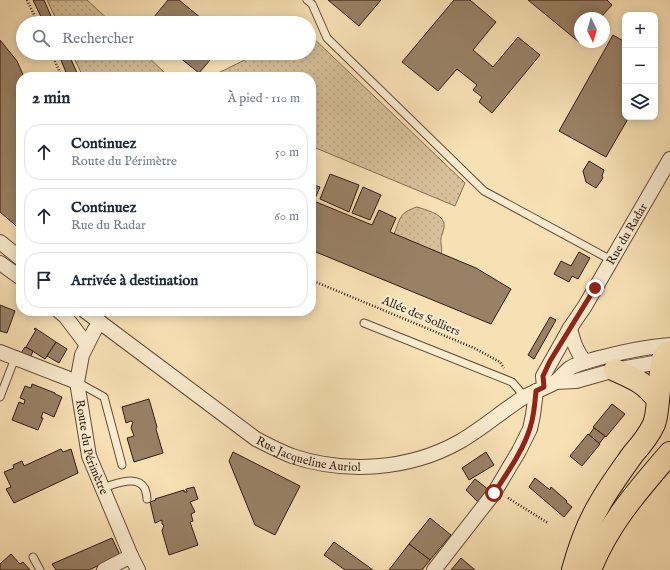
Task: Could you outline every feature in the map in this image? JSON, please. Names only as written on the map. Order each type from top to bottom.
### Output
[{"type":"highway","points":[[573,570],[583,538],[599,505],[654,424],[668,355]]},
{"type":"highway","points":[[615,370],[643,384],[658,400]]},
{"type":"highway","points":[[590,570],[604,538],[619,516],[638,490],[670,453]]},
{"type":"highway","points":[[600,570],[620,533],[670,469]]},
{"type":"street","name":"Rue du Radar","points":[[536,392],[543,376],[570,328],[585,306],[670,159]]},
{"type":"street","points":[[0,242],[16,255]]},
{"type":"street","points":[[0,263],[16,274]]},
{"type":"street","points":[[65,316],[87,345]]},
{"type":"street","name":"Rue Jacqueline Auriol","points":[[92,316],[256,439],[292,456],[327,464],[368,467],[389,465],[423,458],[438,453],[478,431],[570,368],[585,362],[644,348],[668,355]]},
{"type":"street","name":"Route du Périmètre","points":[[100,322],[82,355],[76,382],[89,456],[138,570]]},
{"type":"street","points":[[570,328],[578,353],[585,362]]},
{"type":"street","points":[[0,352],[76,382]]},
{"type":"street","points":[[536,392],[668,355]]},
{"type":"street","points":[[533,415],[536,392]]},
{"type":"street","points":[[434,570],[494,493],[519,451],[530,429],[536,392]]},
{"type":"street","points":[[104,570],[131,556]]},
{"type":"lane","points":[[306,0],[312,4],[327,38],[484,191],[611,260]]},
{"type":"lane","points":[[364,323],[536,392]]},
{"type":"lane","points":[[0,397],[15,358]]},
{"type":"lane","points":[[76,382],[104,397],[122,465]]},
{"type":"lane","points":[[103,488],[130,481],[139,482],[145,489],[147,499]]},
{"type":"lane","points":[[33,557],[40,570]]},
{"type":"path","points":[[27,0],[35,16]]},
{"type":"path","points":[[54,60],[60,72]]},
{"type":"path","name":"Allée des Solliers","points":[[316,282],[467,346],[500,362],[512,382]]},
{"type":"path","points":[[508,498],[548,523]]},
{"type":"shaded area","points":[[47,0],[87,0],[104,16],[55,16]]},
{"type":"shaded area","points":[[316,41],[465,183],[455,206],[316,148],[316,72],[220,72],[245,60],[316,60]]},
{"type":"shaded area","points":[[75,60],[151,60],[164,72],[81,72]]},
{"type":"shaded area","points":[[417,207],[437,214],[444,223],[441,238],[441,254],[394,234],[401,216],[407,211]]},
{"type":"building","points":[[33,0],[44,0],[51,16],[41,16]]},
{"type":"building","points":[[168,0],[179,0],[198,16],[155,16]]},
{"type":"building","points":[[328,0],[381,0],[359,26]]},
{"type":"building","points":[[454,0],[470,0],[496,22],[473,50],[493,67],[518,37],[540,55],[492,113],[479,102],[482,97],[473,90],[477,85],[457,69],[438,91],[402,62]]},
{"type":"building","points":[[528,0],[607,0],[612,5],[606,12],[574,12],[574,38]]},
{"type":"building","points":[[613,35],[622,40],[622,120],[627,120],[606,157],[559,131],[606,48],[610,48],[610,40]]},
{"type":"building","points":[[0,40],[17,61],[22,72],[16,72],[16,226],[0,212]]},
{"type":"building","points":[[61,60],[71,60],[77,72],[66,72]]},
{"type":"building","points":[[183,60],[210,60],[200,72],[198,72]]},
{"type":"building","points":[[589,161],[604,170],[602,176],[603,178],[596,188],[586,182],[583,171]]},
{"type":"building","points":[[330,174],[359,185],[349,212],[320,199]]},
{"type":"building","points":[[316,186],[320,187],[316,196]]},
{"type":"building","points":[[363,187],[381,195],[370,220],[352,213]]},
{"type":"building","points":[[316,202],[372,225],[379,210],[396,218],[390,232],[476,268],[511,289],[491,324],[316,252]]},
{"type":"building","points":[[579,252],[590,258],[578,279],[572,276],[569,282],[554,274],[561,261],[571,266]]},
{"type":"building","points":[[0,305],[15,311],[7,333],[0,331]]},
{"type":"building","points":[[550,317],[556,320],[534,359],[528,355]]},
{"type":"building","points":[[35,328],[56,342],[45,359],[26,347],[36,330],[34,329]]},
{"type":"building","points":[[56,342],[67,349],[59,363],[47,356]]},
{"type":"building","points":[[25,347],[33,351],[31,356],[21,353]]},
{"type":"building","points":[[32,384],[62,397],[54,417],[43,412],[41,418],[43,418],[38,430],[12,420],[19,402],[24,404],[25,400],[20,398],[25,386],[31,388]]},
{"type":"building","points":[[149,399],[163,453],[134,462],[127,438],[134,436],[131,428],[133,422],[131,421],[126,423],[122,407]]},
{"type":"building","points":[[612,404],[625,414],[606,437],[593,427]]},
{"type":"building","points":[[594,428],[605,436],[599,444],[589,435]]},
{"type":"building","points":[[588,434],[600,444],[582,466],[570,456]]},
{"type":"building","points":[[61,449],[63,452],[71,449],[78,473],[14,503],[6,489],[11,487],[4,472],[14,468],[13,465],[22,461],[24,466]]},
{"type":"building","points":[[233,452],[300,486],[275,535],[255,525],[229,461]]},
{"type":"building","points":[[486,452],[494,465],[469,480],[462,468]]},
{"type":"building","points":[[535,478],[550,490],[551,487],[572,507],[564,517],[529,487]]},
{"type":"building","points":[[475,479],[489,490],[478,502],[466,490]]},
{"type":"building","points":[[194,487],[198,499],[190,502],[195,512],[191,514],[193,521],[190,522],[198,545],[169,555],[162,531],[164,525],[162,524],[162,520],[155,523],[150,502],[184,490],[184,492],[187,492],[186,489]]},
{"type":"building","points":[[430,518],[451,535],[430,560],[409,544]]},
{"type":"building","points":[[112,538],[120,555],[89,570],[56,570],[52,564]]},
{"type":"building","points":[[334,542],[373,570],[345,570],[324,555]]},
{"type":"building","points":[[409,544],[430,560],[422,570],[389,570]]},
{"type":"building","points":[[11,554],[20,564],[23,562],[30,570],[1,570],[0,564]]},
{"type":"building","points":[[461,558],[475,570],[451,570]]},
{"type":"route","points":[[494,493],[500,485],[530,429],[536,391],[544,387],[543,376],[550,361],[595,288]]}]
